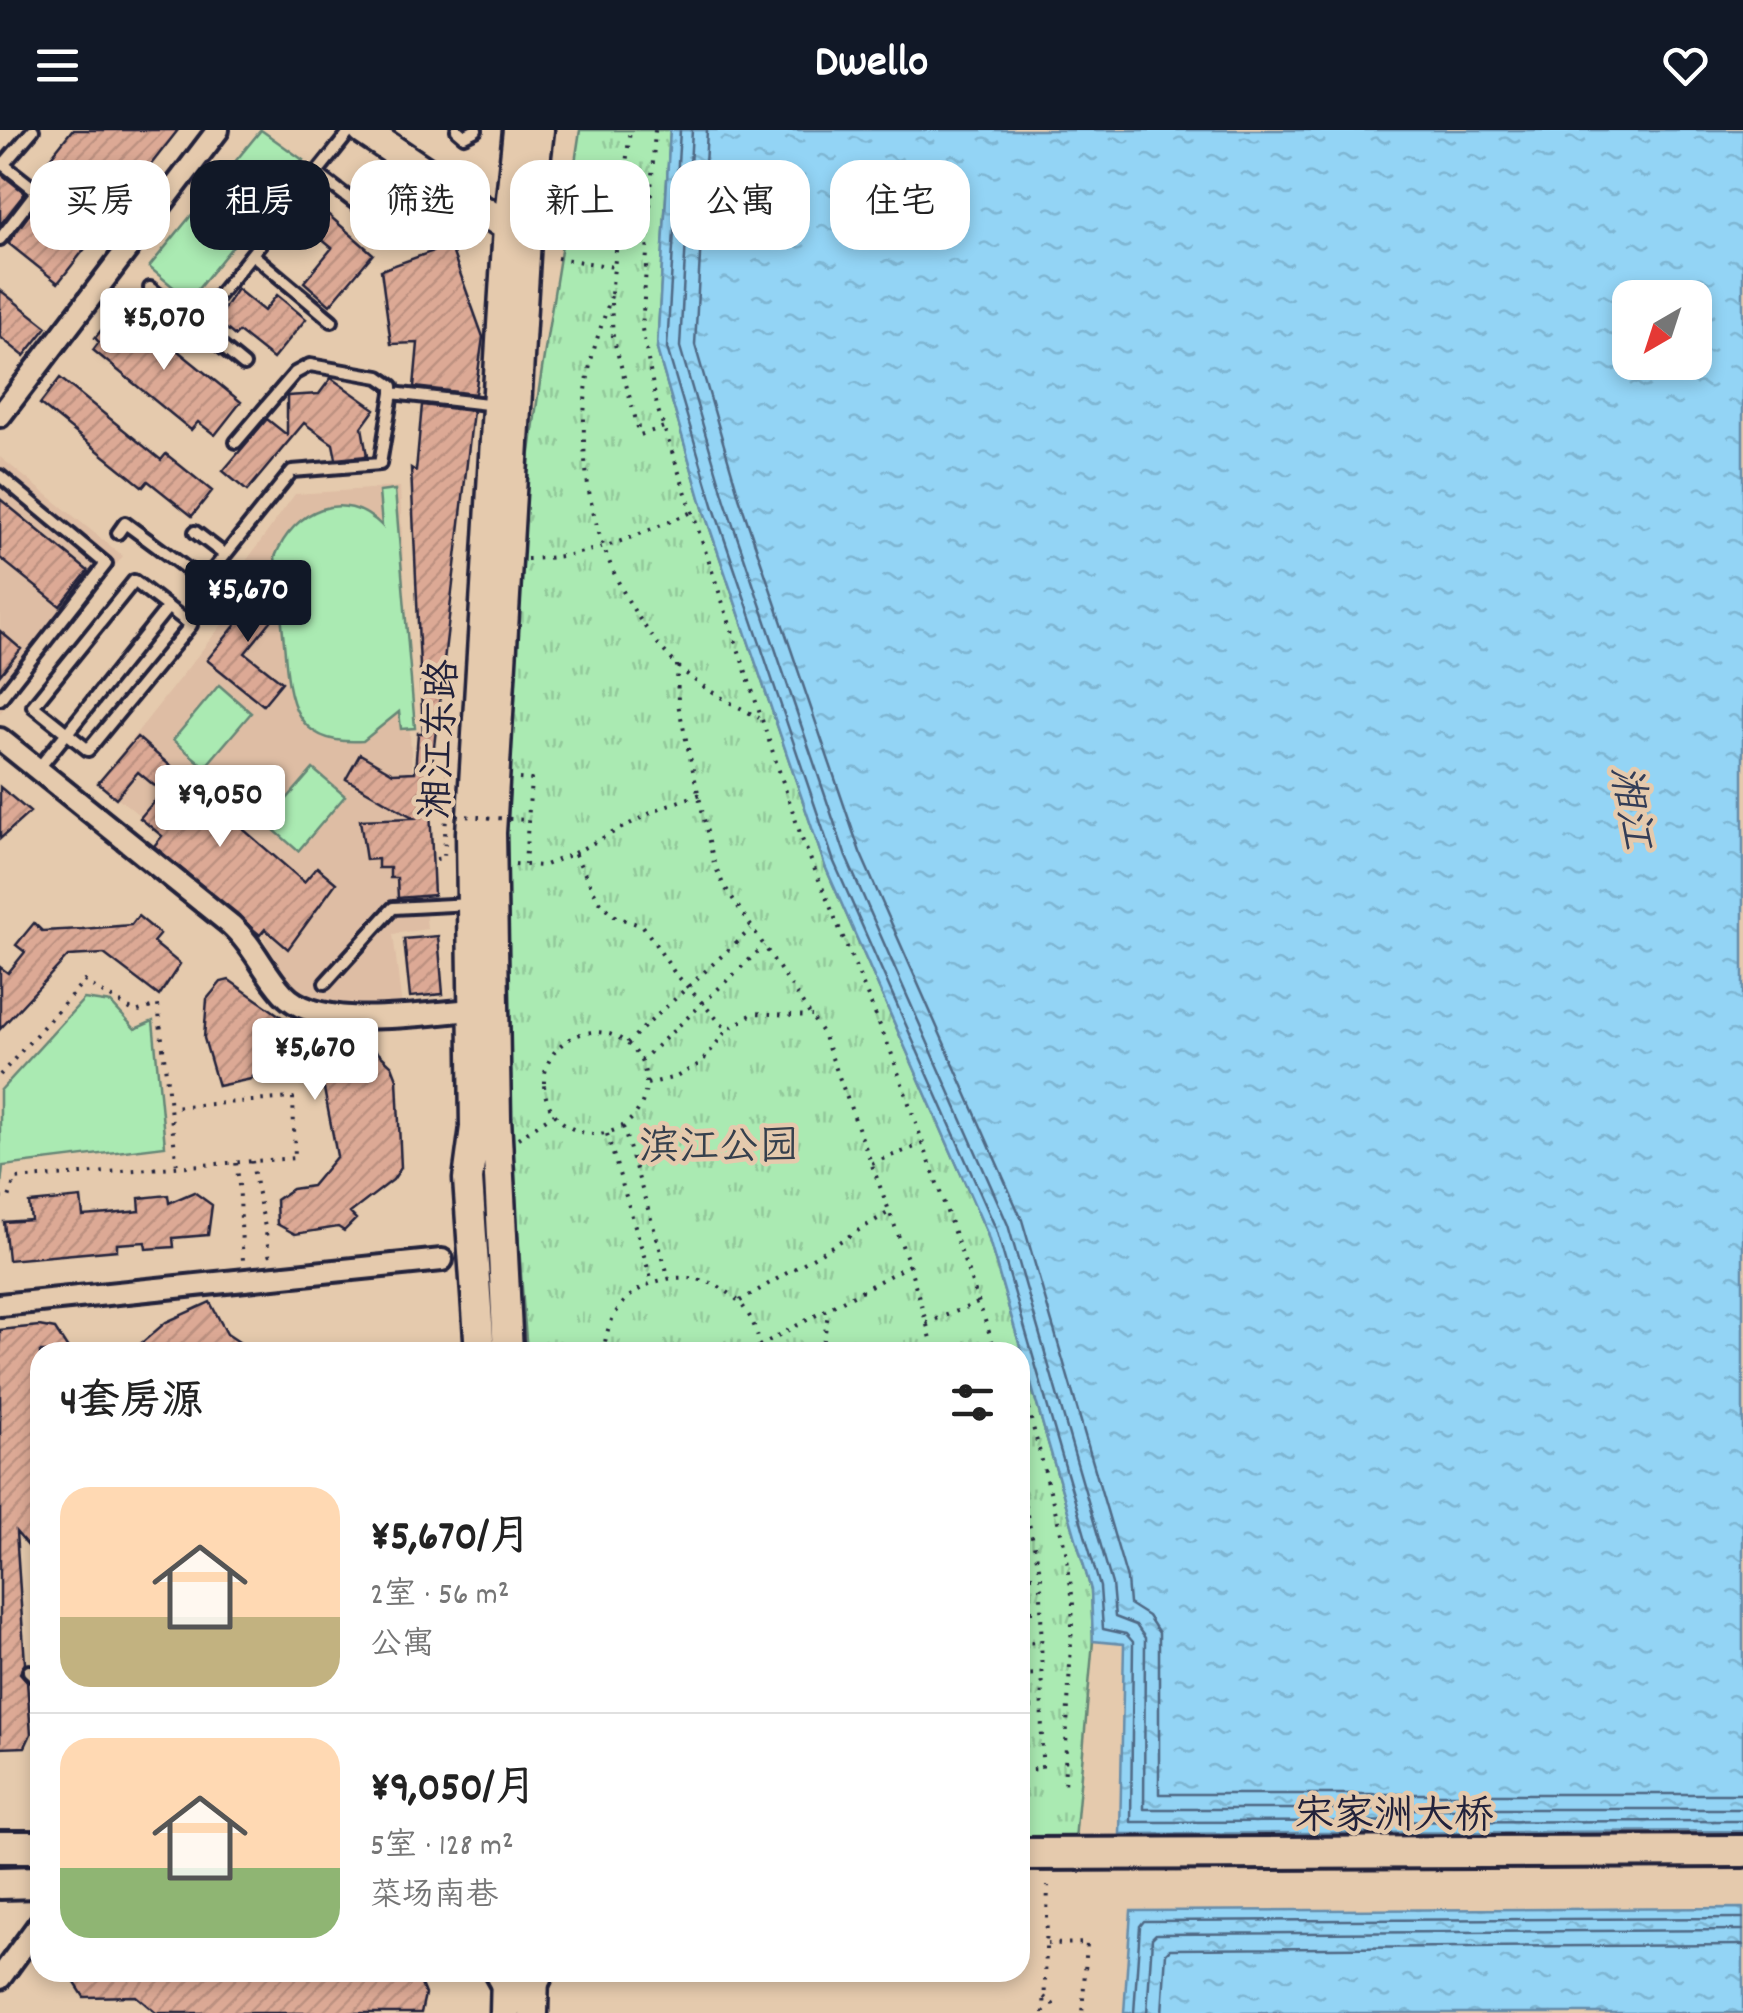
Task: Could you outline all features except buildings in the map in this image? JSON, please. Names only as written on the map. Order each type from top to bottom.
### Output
[{"type":"main road","name":"湘江东路","points":[[518,130],[518,160]]},
{"type":"main road","name":"湘江东路","points":[[533,160],[539,130]]},
{"type":"main road","points":[[377,134],[510,228]]},
{"type":"main road","name":"湘江东路","points":[[479,1342],[468,1178],[476,1127],[471,832],[497,406],[515,250]]},
{"type":"main road","name":"湘江东路","points":[[507,1342],[497,1152],[491,833],[507,560],[516,250]]},
{"type":"main road","points":[[0,1848],[30,1847]]},
{"type":"main road","name":"宋家洲大桥","points":[[1036,1868],[1743,1852]]},
{"type":"main road","name":"宋家洲大桥","points":[[1036,1868],[1743,1872]]},
{"type":"main road","points":[[0,1883],[30,1882]]},
{"type":"main road","points":[[505,2013],[517,1982]]},
{"type":"main road","points":[[522,1982],[533,2013]]},
{"type":"street","points":[[0,416],[218,130]]},
{"type":"street","points":[[0,739],[241,934],[284,996],[299,1008],[335,1017],[473,1010]]},
{"type":"street","points":[[0,1305],[442,1260]]},
{"type":"street","points":[[0,1978],[30,1937]]},
{"type":"lane","points":[[0,238],[36,191],[2,164],[32,130]]},
{"type":"lane","points":[[326,160],[350,130]]},
{"type":"lane","points":[[457,130],[464,136],[476,130]]},
{"type":"lane","points":[[330,184],[350,199]]},
{"type":"lane","points":[[195,325],[255,250]]},
{"type":"lane","points":[[252,254],[332,321]]},
{"type":"lane","points":[[150,288],[244,365]]},
{"type":"lane","points":[[118,533],[125,523],[198,576],[210,574],[292,471],[380,464],[392,386],[379,377],[310,366],[295,374],[236,442]]},
{"type":"lane","points":[[392,393],[497,406]]},
{"type":"lane","points":[[0,476],[106,564],[0,699]]},
{"type":"lane","points":[[195,532],[225,555]]},
{"type":"lane","points":[[134,580],[168,607],[191,625],[88,750],[33,706],[134,580]]},
{"type":"lane","points":[[38,770],[168,607]]},
{"type":"lane","points":[[325,983],[393,908],[472,904]]},
{"type":"path","points":[[630,130],[611,296],[613,337],[640,434],[664,427]]},
{"type":"path","points":[[655,130],[642,329],[664,427],[824,899],[863,981],[993,1342]]},
{"type":"path","points":[[557,258],[614,267]]},
{"type":"path","points":[[611,296],[588,374],[583,441],[589,499],[604,550],[630,604],[677,665],[708,690],[760,718]]},
{"type":"path","points":[[507,560],[571,558],[604,550],[692,512]]},
{"type":"path","points":[[677,665],[678,704],[702,794],[714,863],[751,928],[823,1034],[910,1264],[932,1342]]},
{"type":"path","points":[[436,858],[444,858],[448,772],[438,773]]},
{"type":"path","points":[[519,779],[530,780],[525,864]]},
{"type":"path","points":[[514,864],[543,866],[662,807],[702,794]]},
{"type":"path","points":[[446,815],[528,820]]},
{"type":"path","points":[[574,853],[600,903],[616,917],[642,926],[727,1030]]},
{"type":"path","points":[[627,1044],[751,928]]},
{"type":"path","points":[[641,1061],[764,946]]},
{"type":"path","points":[[0,1074],[84,981],[135,1012],[158,1005],[178,1167]]},
{"type":"path","points":[[647,1084],[676,1077],[701,1063],[727,1030],[754,1013],[812,1016]]},
{"type":"path","points":[[592,1032],[609,1033],[627,1044],[641,1061],[647,1084],[644,1100],[622,1127],[606,1134],[572,1130],[554,1114],[544,1089],[544,1072],[561,1044],[592,1032]]},
{"type":"path","points":[[0,1198],[8,1198],[15,1179],[295,1158],[293,1098],[170,1108]]},
{"type":"path","points":[[497,1152],[554,1114]]},
{"type":"path","points":[[622,1127],[669,1278]]},
{"type":"path","points":[[606,1134],[653,1283]]},
{"type":"path","points":[[872,1163],[923,1144]]},
{"type":"path","points":[[252,1161],[259,1208],[267,1225],[271,1277]]},
{"type":"path","points":[[236,1163],[244,1209],[240,1228],[244,1280]]},
{"type":"path","points":[[738,1302],[890,1212]]},
{"type":"path","points":[[772,1342],[910,1264]]},
{"type":"path","points":[[607,1342],[616,1311],[635,1292],[669,1278],[711,1282],[749,1313],[758,1342]]},
{"type":"path","points":[[926,1323],[979,1303]]},
{"type":"path","points":[[823,1342],[828,1310]]},
{"type":"path","points":[[1030,1416],[1066,1551],[1074,1602],[1064,1787]]},
{"type":"path","points":[[1030,1526],[1042,1576],[1042,1769],[1030,1770]]},
{"type":"path","points":[[1030,1576],[1042,1576]]},
{"type":"path","points":[[1030,1611],[1042,1611]]},
{"type":"path","points":[[1030,1643],[1042,1642]]},
{"type":"path","points":[[1030,1675],[1042,1674]]},
{"type":"path","points":[[1030,1708],[1042,1708]]},
{"type":"path","points":[[1036,1868],[1046,1944],[1044,2013]]},
{"type":"path","points":[[1046,1944],[1087,1943],[1082,2013]]},
{"type":"path","points":[[1044,1997],[1053,2004],[1054,2013]]},
{"type":"shaded area","points":[[0,457],[123,556],[0,713]]},
{"type":"shaded area","points":[[400,487],[411,755],[427,929],[393,934],[402,1007],[322,1009],[298,999],[280,978],[262,933],[270,905],[159,831],[98,782],[243,598],[228,586],[295,494]]},
{"type":"green space","points":[[261,130],[303,160],[236,160]]},
{"type":"green space","name":"滨江公园","points":[[580,130],[670,130],[657,349],[703,508],[825,866],[987,1233],[1019,1342],[526,1342],[508,1046],[504,842],[511,637],[526,484],[561,250],[650,250],[650,160],[575,160]]},
{"type":"green space","points":[[190,217],[190,250],[230,250],[189,300],[149,267],[163,250],[170,250],[170,241]]},
{"type":"green space","points":[[395,490],[415,728],[401,729],[399,712],[363,741],[339,741],[308,727],[292,700],[275,557],[294,527],[321,509],[352,508],[382,526],[379,492]]},
{"type":"green space","points":[[219,685],[251,713],[205,767],[173,740]]},
{"type":"green space","points":[[313,769],[345,796],[298,851],[266,823]]},
{"type":"green space","points":[[84,999],[111,1003],[135,1029],[153,1021],[165,1146],[3,1166],[0,1194],[0,1091]]},
{"type":"green space","name":"滨江公园","points":[[1030,1381],[1091,1590],[1093,1641],[1075,1840],[1030,1838]]},
{"type":"water","name":"湘江","points":[[670,130],[1743,130],[1743,1831],[1120,1834],[1124,1644],[1093,1641],[1091,1590],[1030,1381],[1030,1342],[1019,1342],[987,1233],[825,866],[703,508],[657,349]]},
{"type":"water","points":[[1743,1908],[1743,2013],[1124,2013],[1131,1911]]}]
